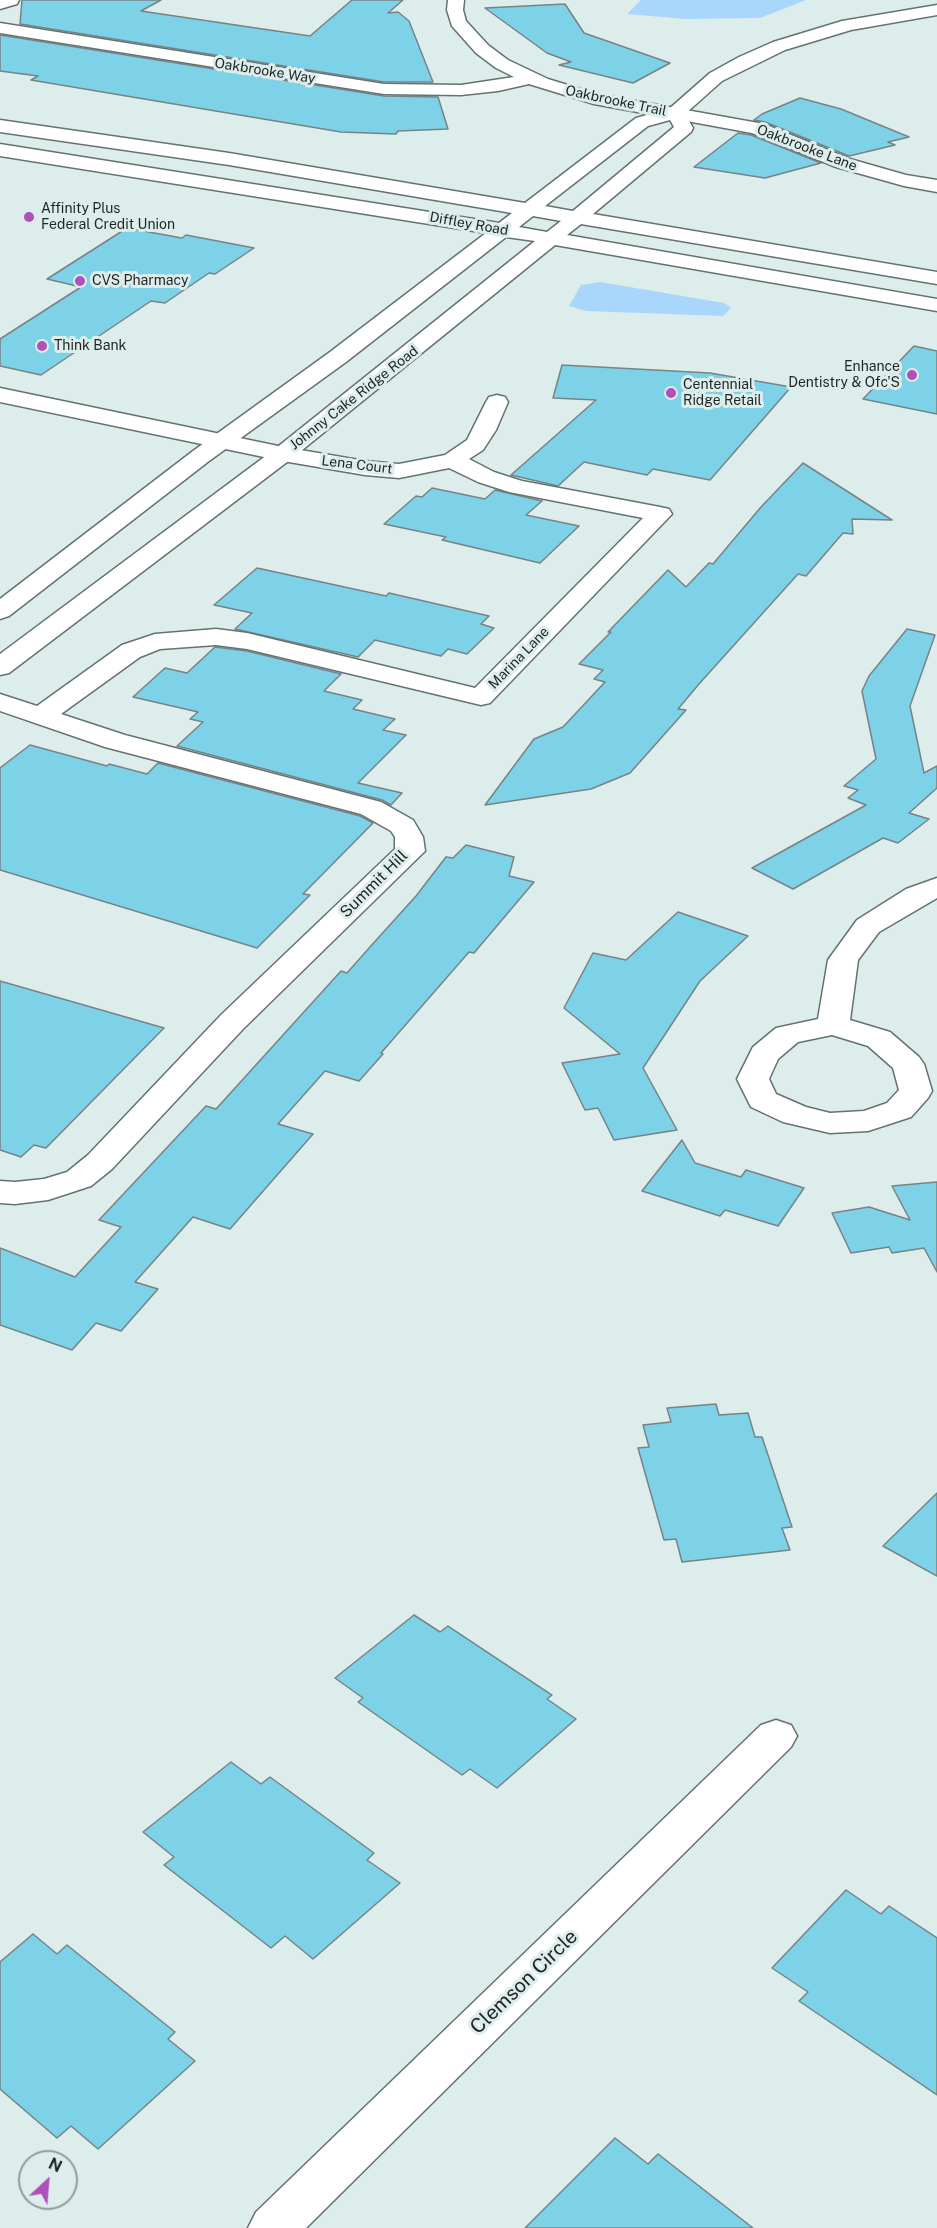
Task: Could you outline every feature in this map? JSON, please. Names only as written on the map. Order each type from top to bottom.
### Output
[{"type":"street","points":[[0,4],[11,0]]},
{"type":"street","name":"Oakbrooke Trail","points":[[456,0],[455,10],[458,22],[476,42],[496,60],[530,78],[587,97],[675,113]]},
{"type":"street","points":[[0,611],[223,440],[338,357],[642,122],[675,113],[716,77],[745,60],[779,46],[848,25],[937,10]]},
{"type":"street","name":"Oakbrooke Way","points":[[0,28],[384,89],[461,90],[498,86],[530,78]]},
{"type":"street","name":"Oakbrooke Lane","points":[[675,113],[757,128],[843,163],[937,186]]},
{"type":"street","name":"Johnny Cake Ridge Road","points":[[0,667],[283,454],[577,217],[684,128],[675,113]]},
{"type":"street","name":"Diffley Road","points":[[0,126],[241,161],[937,279]]},
{"type":"street","name":"Diffley Road","points":[[0,150],[502,230],[937,305]]},
{"type":"street","points":[[0,395],[223,440]]},
{"type":"street","name":"Lena Court","points":[[223,440],[283,454],[364,468],[399,471],[452,460],[475,445],[485,430],[497,402]]},
{"type":"street","points":[[0,412],[155,441],[223,440]]},
{"type":"street","name":"Marina Lane","points":[[40,716],[130,651],[155,642],[216,636],[247,641],[481,697],[660,514],[517,488],[486,477],[452,460]]},
{"type":"street","name":"Summit Hill","points":[[0,702],[115,741],[371,808],[403,825],[409,837],[410,851],[232,1022],[100,1162],[78,1179],[48,1189],[15,1193],[0,1192]]},
{"type":"street","points":[[833,1024],[843,960],[868,926],[917,896],[937,887]]},
{"type":"street","points":[[833,1024],[879,1039],[908,1064],[916,1091],[899,1110],[868,1121],[830,1123],[795,1115],[763,1100],[753,1079],[764,1054],[787,1035],[833,1024]]},
{"type":"street","name":"Clemson Circle","points":[[273,2228],[776,1736]]},
{"type":"water","points":[[641,0],[806,0],[760,18],[685,19],[627,14]]},
{"type":"water","points":[[600,282],[724,303],[731,308],[723,316],[586,311],[569,306],[581,285]]},
{"type":"building","points":[[22,0],[161,0],[141,11],[310,36],[352,0],[403,0],[388,13],[398,12],[409,21],[433,82],[384,82],[20,24]]},
{"type":"building","points":[[565,4],[584,33],[670,63],[633,83],[559,65],[571,62],[547,53],[485,8]]},
{"type":"building","points":[[0,35],[384,96],[438,97],[448,129],[398,131],[396,134],[341,132],[31,80],[38,76],[0,71]]},
{"type":"building","points":[[800,98],[841,109],[909,137],[888,142],[895,145],[849,156],[765,122],[754,120],[762,114]]},
{"type":"building","points":[[738,133],[751,135],[821,163],[765,178],[694,167]]},
{"type":"building","points":[[127,228],[182,238],[186,235],[254,248],[215,274],[209,273],[165,303],[151,301],[41,375],[0,366],[0,339],[81,287],[47,279]]},
{"type":"building","name":"Enhance Dentistry & Ofc'S","points":[[914,346],[937,351],[937,414],[863,399]]},
{"type":"building","points":[[562,365],[710,373],[791,387],[710,480],[653,469],[647,475],[584,462],[558,486],[511,475],[596,400],[553,398]]},
{"type":"building","points":[[803,463],[892,520],[852,519],[853,534],[843,533],[806,576],[798,574],[699,684],[678,709],[686,710],[630,773],[591,789],[485,805],[534,739],[563,727],[605,682],[594,679],[603,670],[579,664],[611,632],[608,632],[668,570],[686,587],[709,563],[713,564],[761,507]]},
{"type":"building","points":[[432,488],[485,499],[495,490],[542,501],[526,515],[579,526],[540,563],[442,540],[446,537],[384,524],[416,496],[422,497]]},
{"type":"building","points":[[257,568],[386,596],[389,593],[489,616],[481,624],[494,628],[467,654],[448,649],[441,656],[375,640],[358,657],[235,629],[252,613],[214,605]]},
{"type":"building","points":[[907,629],[935,635],[910,706],[924,773],[937,766],[937,788],[909,813],[929,819],[898,843],[883,838],[793,889],[752,868],[866,805],[848,798],[858,790],[844,786],[876,759],[862,691],[869,676]]},
{"type":"building","points":[[215,647],[247,651],[341,674],[324,691],[362,700],[353,709],[395,719],[383,730],[406,735],[358,783],[402,793],[391,805],[382,800],[177,746],[203,722],[190,719],[198,712],[133,697],[165,668],[187,673]]},
{"type":"building","points":[[30,745],[107,766],[109,764],[147,774],[158,763],[360,816],[373,823],[303,894],[310,895],[257,948],[0,870],[0,768]]},
{"type":"building","points":[[466,845],[514,857],[509,876],[534,882],[474,953],[469,952],[359,1081],[325,1071],[278,1124],[313,1134],[230,1229],[193,1217],[135,1282],[158,1289],[121,1331],[96,1323],[72,1350],[0,1325],[0,1248],[75,1277],[121,1227],[99,1220],[206,1106],[216,1109],[341,971],[347,973],[416,896],[446,857],[453,858]]},
{"type":"building","points":[[678,912],[748,936],[700,981],[643,1068],[677,1130],[614,1140],[598,1108],[585,1110],[562,1063],[620,1054],[564,1008],[593,953],[626,960]]},
{"type":"building","points":[[0,981],[164,1028],[46,1148],[34,1145],[21,1157],[0,1150]]},
{"type":"building","points":[[682,1140],[695,1163],[741,1177],[746,1170],[804,1188],[778,1226],[725,1210],[720,1216],[642,1191]]},
{"type":"building","points":[[937,1182],[937,1272],[924,1248],[892,1253],[889,1247],[851,1253],[832,1213],[869,1207],[910,1220],[892,1186]]},
{"type":"building","points":[[716,1404],[719,1415],[748,1413],[755,1437],[762,1437],[792,1527],[782,1528],[790,1550],[682,1562],[676,1539],[664,1540],[638,1448],[649,1447],[643,1425],[671,1422],[667,1408]]},
{"type":"building","points":[[937,1493],[937,1576],[883,1546]]},
{"type":"building","points":[[414,1615],[440,1632],[448,1626],[552,1695],[547,1699],[576,1719],[497,1788],[470,1769],[462,1775],[358,1702],[363,1698],[335,1678]]},
{"type":"building","points":[[231,1762],[261,1784],[270,1777],[374,1853],[367,1860],[400,1883],[313,1959],[285,1936],[271,1948],[164,1865],[174,1857],[143,1832]]},
{"type":"building","points":[[846,1890],[881,1914],[889,1906],[937,1938],[937,2095],[799,2001],[808,1992],[772,1968]]},
{"type":"building","points":[[33,1934],[57,1954],[67,1945],[175,2032],[168,2039],[195,2061],[98,2149],[71,2126],[57,2138],[0,2089],[0,1962]]},
{"type":"building","points":[[615,2138],[648,2164],[658,2154],[753,2228],[525,2228]]},
{"type":"place","name":"Affinity Plus Federal Credit Union","points":[[29,217]]},
{"type":"place","name":"CVS Pharmacy","points":[[80,281]]},
{"type":"place","name":"Think Bank","points":[[42,346]]},
{"type":"place","name":"Enhance Dentistry & Ofc'S","points":[[912,375]]},
{"type":"place","name":"Centennial Ridge Retail","points":[[671,393]]}]
